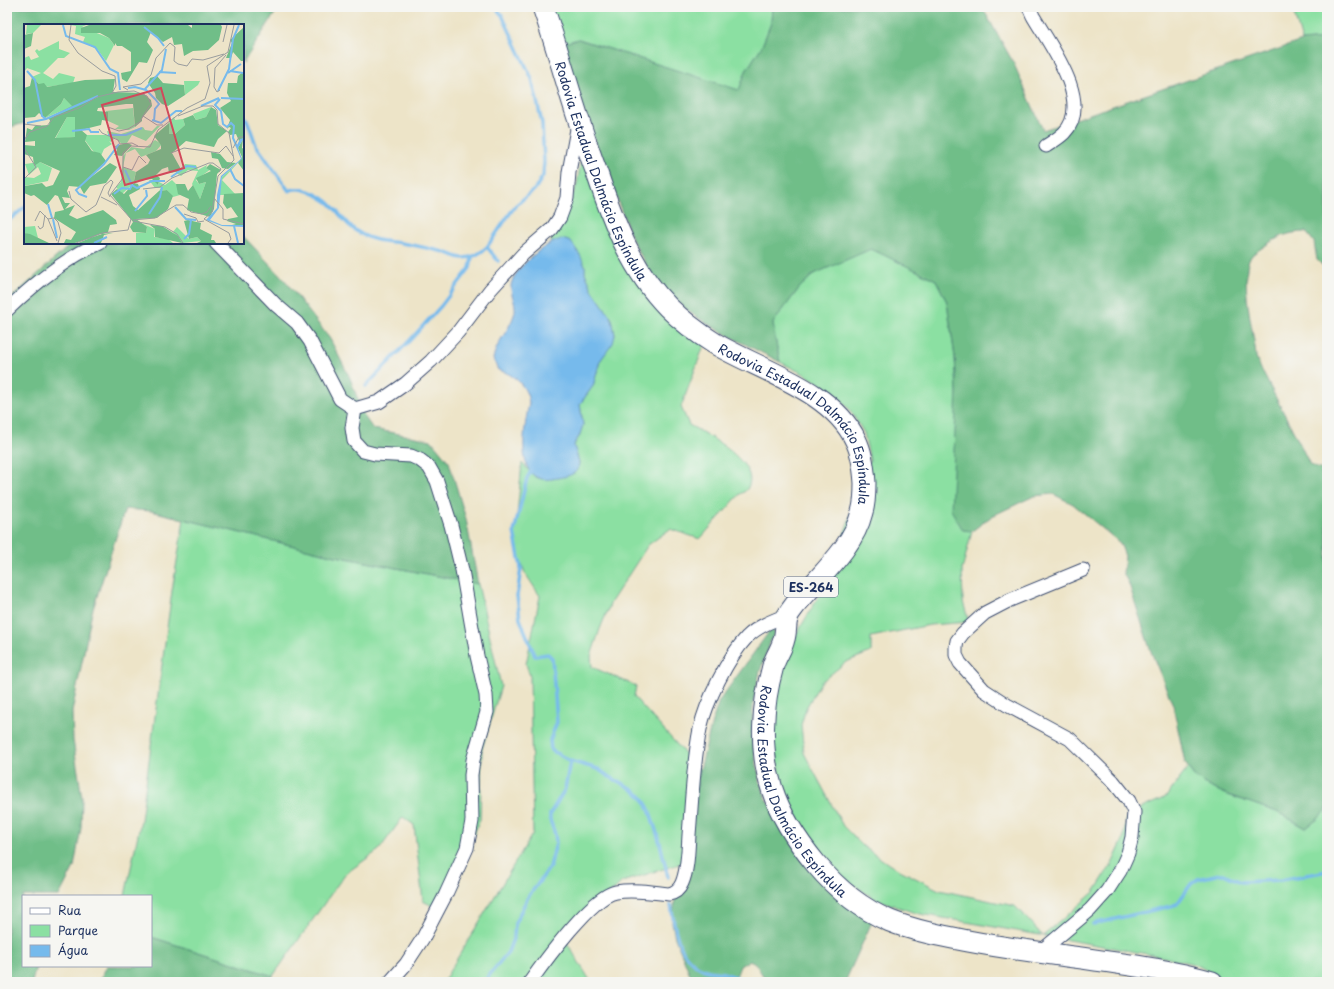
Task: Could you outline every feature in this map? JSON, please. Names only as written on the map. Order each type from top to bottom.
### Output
[{"type":"main road","name":"Rodovia Estadual Dalmácio Espíndula","points":[[543,7],[556,44],[578,120],[607,202],[623,242],[647,283],[667,306],[689,326],[714,343],[781,377],[811,394],[831,408],[845,423],[856,440],[862,460],[865,478],[862,512],[855,530],[842,552],[787,615],[784,640],[773,663],[766,694],[764,729],[766,761],[772,788],[784,817],[802,847],[825,875],[846,894],[868,910],[889,921],[943,936],[1039,953],[1129,964],[1185,974],[1212,982]]},
{"type":"street","points":[[1029,7],[1062,67],[1072,90],[1074,109],[1070,124],[1064,133],[1046,146]]},
{"type":"street","points":[[217,244],[276,305],[297,323],[310,342],[340,399],[356,409],[379,402],[405,384],[431,361],[458,332],[495,285],[523,254],[552,229],[560,217],[567,198],[569,172],[578,120]]},
{"type":"street","points":[[7,310],[17,300],[65,262],[98,244]]},
{"type":"street","points":[[356,409],[352,428],[354,441],[363,451],[375,454],[411,456],[420,460],[429,467],[438,481],[462,570],[486,695],[487,712],[473,760],[471,775],[472,821],[467,848],[423,938],[406,964],[390,982]]},
{"type":"street","points":[[1039,953],[1090,910],[1107,891],[1120,871],[1128,853],[1132,837],[1134,812],[1129,801],[1113,781],[1070,739],[1007,705],[984,690],[960,663],[956,655],[956,647],[957,641],[963,633],[985,613],[1010,600],[1083,570]]},
{"type":"street","points":[[530,982],[576,923],[601,899],[615,892],[627,891],[669,894],[679,890],[687,859],[696,752],[702,722],[710,698],[721,676],[746,639],[758,627],[787,615]]},
{"type":"green space","points":[[7,7],[279,7],[244,61],[244,24],[24,24],[24,123],[7,128]]},
{"type":"green space","points":[[538,7],[772,7],[771,23],[762,46],[746,71],[739,91],[579,39],[558,45]]},
{"type":"green space","points":[[772,7],[982,7],[1013,62],[1043,130],[1302,41],[1327,39],[1327,270],[1317,260],[1314,242],[1306,232],[1287,234],[1269,243],[1253,254],[1249,261],[1246,284],[1256,357],[1261,369],[1310,465],[1322,470],[1327,468],[1327,808],[1319,818],[1306,828],[1277,812],[1228,795],[1210,787],[1194,776],[1185,763],[1173,705],[1150,649],[1129,584],[1123,573],[1125,556],[1120,543],[1073,504],[1053,494],[1034,496],[992,516],[972,531],[963,530],[951,510],[957,391],[955,357],[947,302],[936,280],[871,249],[814,274],[800,287],[773,323],[780,362],[728,335],[690,312],[671,297],[648,267],[633,241],[558,45],[578,39],[739,90],[746,71],[762,46],[771,23]]},
{"type":"green space","points":[[1292,7],[1327,7],[1327,39],[1302,41]]},
{"type":"green space","points":[[582,155],[611,223],[706,340],[681,407],[689,425],[730,451],[740,460],[747,470],[750,479],[746,490],[740,494],[700,539],[670,529],[648,545],[611,602],[591,656],[592,667],[636,686],[634,697],[700,770],[689,861],[622,882],[564,938],[591,982],[443,982],[533,833],[530,676],[526,664],[540,596],[525,573],[518,554],[515,535],[522,463],[535,477],[557,477],[568,475],[578,470],[579,462],[574,446],[583,425],[580,404],[593,386],[600,361],[615,335],[612,319],[593,291],[585,273],[585,266],[580,255],[571,242],[560,240],[551,243],[553,227],[568,209],[577,184]]},
{"type":"green space","points":[[244,237],[284,279],[330,339],[350,378],[364,416],[373,429],[431,440],[449,462],[466,519],[478,584],[331,555],[151,511],[125,509],[92,612],[72,712],[73,740],[82,798],[81,828],[74,867],[60,895],[22,895],[22,967],[36,967],[32,982],[7,982],[7,302],[71,244],[244,244]]},
{"type":"green space","points":[[871,248],[936,280],[947,302],[955,357],[957,391],[956,427],[963,530],[972,531],[962,570],[963,602],[969,622],[930,625],[871,637],[871,652],[846,662],[821,682],[806,708],[801,725],[804,753],[843,826],[864,847],[890,865],[939,890],[1015,906],[1043,936],[915,913],[873,898],[835,872],[803,829],[782,784],[771,734],[773,692],[786,652],[827,582],[870,460],[864,433],[850,410],[833,392],[806,375],[780,362],[773,323],[800,287],[814,274]]},
{"type":"green space","points":[[184,519],[331,555],[478,584],[501,686],[482,749],[480,820],[445,899],[438,909],[423,901],[414,825],[403,817],[379,850],[345,874],[273,976],[152,937],[152,895],[125,895],[141,820],[172,591]]},
{"type":"green space","points":[[771,629],[775,633],[760,671],[753,703],[752,740],[760,781],[767,801],[875,915],[845,982],[767,982],[757,966],[750,960],[740,966],[734,982],[695,982],[692,979],[675,938],[672,922],[676,892],[700,770],[719,701]]},
{"type":"green space","points":[[1188,768],[1194,776],[1210,787],[1228,795],[1277,812],[1306,828],[1319,818],[1327,808],[1327,982],[1227,982],[1199,966],[1190,963],[1043,936],[1094,892],[1112,864],[1123,840],[1127,815],[1166,797]]},
{"type":"green space","points":[[152,937],[273,976],[270,982],[99,982],[106,967],[152,967]]},
{"type":"water","points":[[562,239],[571,242],[580,255],[585,266],[585,273],[593,291],[612,319],[615,335],[613,343],[600,361],[593,386],[580,404],[583,425],[574,446],[579,462],[578,470],[572,474],[552,479],[539,478],[531,473],[526,463],[524,438],[529,403],[528,397],[523,386],[519,382],[509,374],[498,370],[493,359],[497,347],[512,321],[515,312],[515,304],[511,289],[513,278],[524,264],[540,250],[555,241]]},
{"type":"waterway","points":[[244,117],[248,122],[256,145],[289,191],[298,189],[309,191],[320,196],[332,206],[347,224],[363,235],[382,241],[401,243],[443,252],[460,258],[467,258],[476,255],[487,247],[515,206],[535,189],[543,176],[544,162],[542,123],[532,79],[502,15],[495,7]]},
{"type":"waterway","points":[[7,222],[24,208]]},
{"type":"waterway","points":[[487,247],[498,261]]},
{"type":"waterway","points":[[366,386],[441,306],[470,268],[472,257]]},
{"type":"waterway","points":[[532,469],[527,478],[514,532],[521,568],[517,596],[520,619],[535,656],[548,654],[552,658],[557,722],[550,740],[551,750],[570,761],[598,769],[629,787],[642,797],[649,809],[660,843],[668,877]]},
{"type":"waterway","points":[[485,982],[508,952],[514,936],[515,923],[528,897],[550,867],[556,843],[555,834],[550,820],[550,814],[565,789],[570,761]]},
{"type":"waterway","points":[[1093,924],[1177,904],[1191,884],[1198,879],[1220,874],[1224,874],[1241,882],[1281,880],[1327,871]]},
{"type":"waterway","points":[[671,905],[676,934],[688,959],[705,970],[723,973],[749,982]]}]
